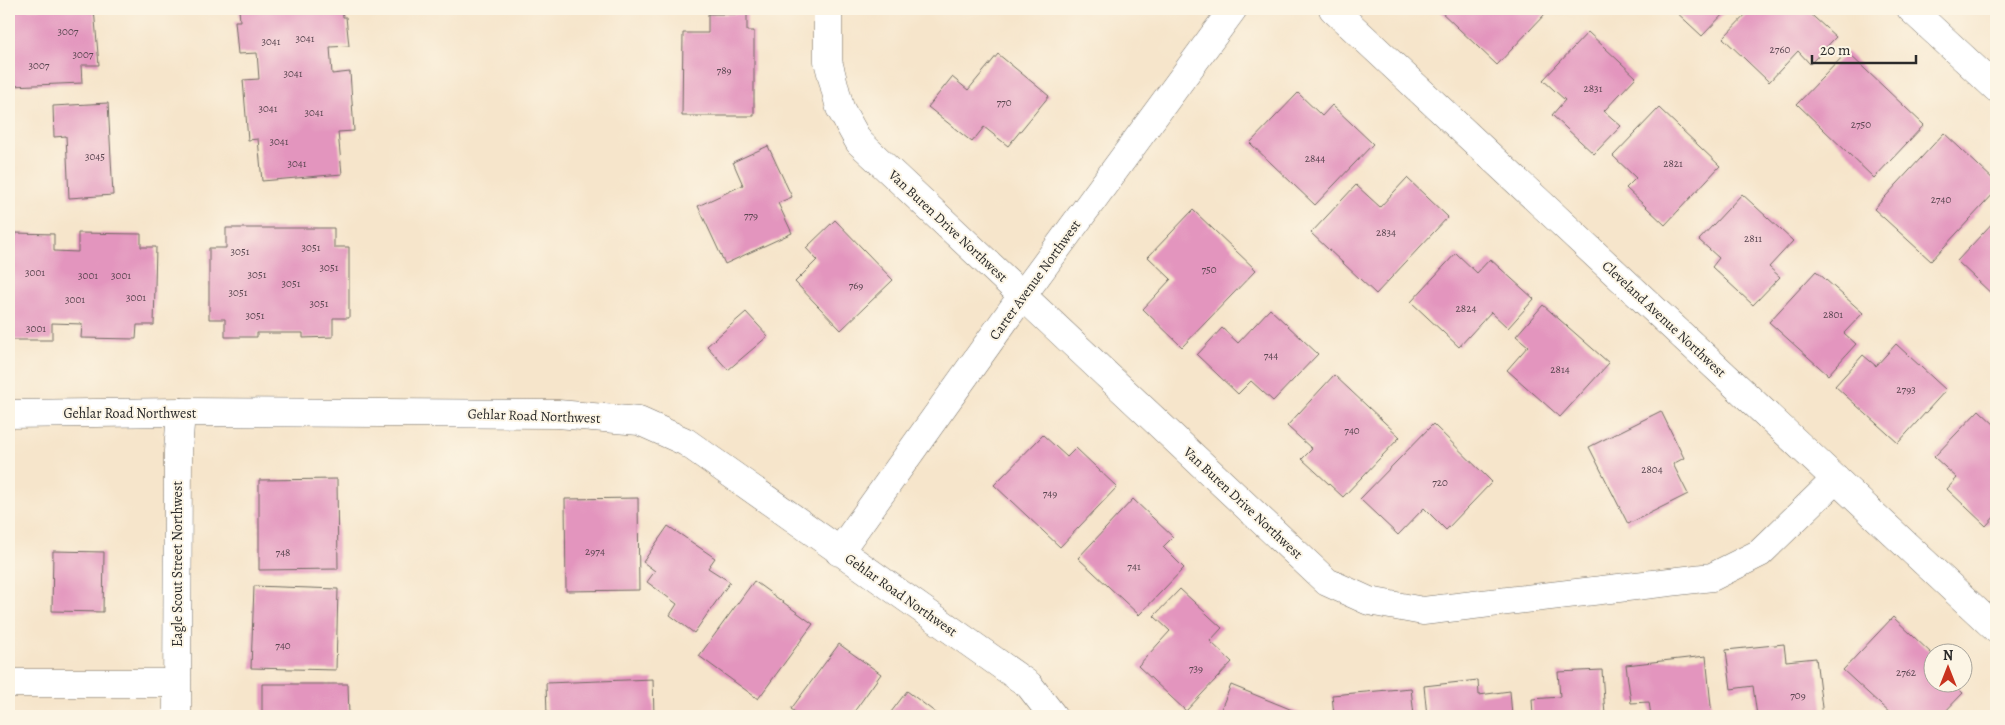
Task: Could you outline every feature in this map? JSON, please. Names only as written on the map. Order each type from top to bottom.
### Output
[{"type":"street","name":"Van Buren Drive Northwest","points":[[828,9],[828,61],[840,108],[859,142],[1327,582],[1370,601],[1423,610],[1712,577],[1760,553],[1836,479]]},
{"type":"street","name":"Carter Avenue Northwest","points":[[839,552],[1022,296],[1233,9]]},
{"type":"street","name":"Cleveland Avenue Northwest","points":[[1332,9],[1996,629]]},
{"type":"street","points":[[1911,9],[1996,88]]},
{"type":"street","name":"Gehlar Road Northwest","points":[[9,414],[181,412],[558,414],[639,421],[686,442],[839,552],[1030,685],[1052,716]]},
{"type":"street","name":"Eagle Scout Street Northwest","points":[[177,716],[178,451],[181,412]]},
{"type":"street","points":[[9,683],[177,683]]},
{"type":"building","points":[[9,9],[94,9],[99,65],[81,65],[82,83],[11,86],[9,72]]},
{"type":"building","points":[[239,9],[342,9],[343,17],[346,17],[349,46],[330,47],[332,74],[350,72],[354,131],[338,132],[342,174],[262,181],[258,139],[248,140],[243,80],[259,79],[257,53],[238,54],[235,21],[240,21]]},
{"type":"building","points":[[1438,9],[1540,9],[1545,14],[1497,65]]},
{"type":"building","points":[[1673,9],[1728,9],[1702,36]]},
{"type":"building","points":[[1751,9],[1778,9],[1781,12],[1784,9],[1805,9],[1836,37],[1810,64],[1798,51],[1769,82],[1723,38]]},
{"type":"building","points":[[708,14],[747,14],[747,31],[754,31],[754,116],[682,116],[683,33],[708,33]]},
{"type":"building","points":[[1588,32],[1636,77],[1604,111],[1621,126],[1594,154],[1552,115],[1565,100],[1543,80]]},
{"type":"building","points":[[1847,52],[1924,125],[1874,178],[1797,104]]},
{"type":"building","points":[[998,54],[1049,96],[1008,146],[984,127],[972,142],[928,107],[952,77],[968,90]]},
{"type":"building","points":[[1298,93],[1322,116],[1332,105],[1373,144],[1315,205],[1250,143]]},
{"type":"building","points":[[108,103],[113,195],[69,198],[66,136],[54,137],[53,106]]},
{"type":"building","points":[[1659,108],[1720,166],[1665,225],[1626,188],[1636,178],[1613,156]]},
{"type":"building","points":[[1944,133],[1996,182],[1996,191],[1931,261],[1874,209]]},
{"type":"building","points":[[768,146],[792,197],[778,203],[792,233],[725,264],[698,206],[743,185],[733,162]]},
{"type":"building","points":[[1407,178],[1448,217],[1376,294],[1311,233],[1356,185],[1380,207]]},
{"type":"building","points":[[1742,194],[1793,241],[1769,267],[1780,277],[1753,305],[1712,267],[1719,258],[1699,240]]},
{"type":"building","points":[[1193,210],[1256,270],[1182,347],[1143,309],[1171,279],[1148,257]]},
{"type":"building","points":[[1996,219],[1996,298],[1957,261]]},
{"type":"building","points":[[835,220],[893,280],[841,330],[795,282],[817,260],[806,248]]},
{"type":"building","points":[[226,228],[334,228],[334,247],[349,247],[349,318],[333,318],[333,337],[303,338],[303,333],[257,333],[257,337],[225,337],[225,319],[209,319],[209,248],[226,248]]},
{"type":"building","points":[[15,233],[54,234],[54,251],[78,252],[78,233],[141,234],[141,247],[156,247],[154,325],[137,325],[136,339],[81,338],[82,324],[52,323],[52,340],[9,340],[9,235],[15,236]]},
{"type":"building","points":[[1456,253],[1477,273],[1490,259],[1534,299],[1508,328],[1491,312],[1459,347],[1411,302]]},
{"type":"building","points":[[1816,271],[1863,313],[1844,333],[1856,344],[1828,375],[1769,322]]},
{"type":"building","points":[[1543,305],[1609,363],[1560,417],[1507,370],[1528,346],[1516,336]]},
{"type":"building","points":[[1270,309],[1318,354],[1273,401],[1251,381],[1238,394],[1197,355],[1222,328],[1238,343]]},
{"type":"building","points":[[746,312],[768,336],[728,370],[707,346]]},
{"type":"building","points":[[1896,344],[1946,390],[1898,443],[1835,386],[1863,355],[1876,366]]},
{"type":"building","points":[[1334,375],[1400,437],[1343,497],[1302,459],[1312,449],[1287,426]]},
{"type":"building","points":[[1979,410],[1996,426],[1996,515],[1986,526],[1947,489],[1957,478],[1934,457]]},
{"type":"building","points":[[1661,411],[1684,458],[1673,464],[1688,494],[1628,524],[1589,447]]},
{"type":"building","points":[[1433,424],[1492,482],[1446,530],[1424,508],[1398,535],[1360,499]]},
{"type":"building","points":[[1043,435],[1067,457],[1076,448],[1117,487],[1060,547],[994,485]]},
{"type":"building","points":[[337,479],[338,569],[259,570],[259,480]]},
{"type":"building","points":[[638,498],[639,590],[566,591],[565,499]]},
{"type":"building","points":[[1133,499],[1173,537],[1163,547],[1184,568],[1139,615],[1078,558]]},
{"type":"building","points":[[668,526],[715,558],[708,568],[730,582],[694,633],[670,615],[677,604],[647,582],[655,571],[643,562]]},
{"type":"building","points":[[53,551],[104,552],[103,612],[52,611]]},
{"type":"building","points":[[754,581],[813,624],[758,699],[699,656]]},
{"type":"building","points":[[254,586],[338,589],[336,670],[251,668]]},
{"type":"building","points":[[1180,589],[1222,628],[1210,641],[1232,662],[1186,711],[1138,666],[1170,631],[1154,616]]},
{"type":"building","points":[[1893,617],[1922,645],[1922,692],[1963,693],[1941,716],[1893,716],[1843,670]]},
{"type":"building","points":[[839,644],[881,674],[851,716],[827,714],[826,716],[801,716],[791,709]]},
{"type":"building","points":[[1784,644],[1786,661],[1816,658],[1823,716],[1757,716],[1753,686],[1731,689],[1726,650]]},
{"type":"building","points":[[1706,656],[1712,716],[1651,716],[1649,702],[1631,703],[1626,665]]},
{"type":"building","points":[[1602,670],[1605,716],[1533,716],[1532,699],[1560,697],[1558,672]]},
{"type":"building","points":[[653,679],[654,716],[547,716],[546,683]]},
{"type":"building","points":[[1478,680],[1479,695],[1510,691],[1512,716],[1427,716],[1424,686]]},
{"type":"building","points":[[262,684],[348,684],[349,716],[262,716]]},
{"type":"building","points":[[1231,685],[1307,716],[1218,716]]},
{"type":"building","points":[[1411,688],[1414,716],[1334,716],[1332,695]]},
{"type":"building","points":[[907,691],[940,716],[888,716]]}]
